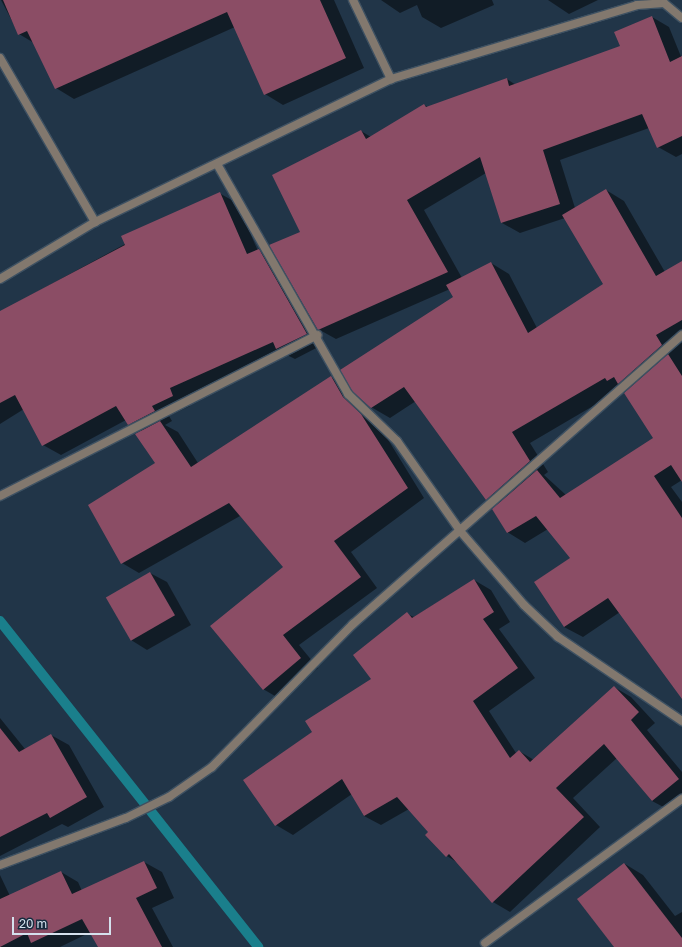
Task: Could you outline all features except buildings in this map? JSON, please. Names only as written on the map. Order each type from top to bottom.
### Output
[{"type":"street","points":[[353,0],[391,79]]},
{"type":"street","points":[[0,279],[94,222],[391,79],[637,5],[664,3],[682,18]]},
{"type":"street","points":[[0,58],[94,222]]},
{"type":"street","points":[[217,164],[317,335],[348,394],[397,441],[461,532],[524,605],[558,637],[682,721]]},
{"type":"street","points":[[0,496],[317,335]]},
{"type":"street","points":[[0,865],[126,818],[169,797],[212,767],[353,624],[461,532],[682,335]]},
{"type":"street","points":[[485,943],[682,799]]},
{"type":"waterway","points":[[0,621],[258,947]]}]
